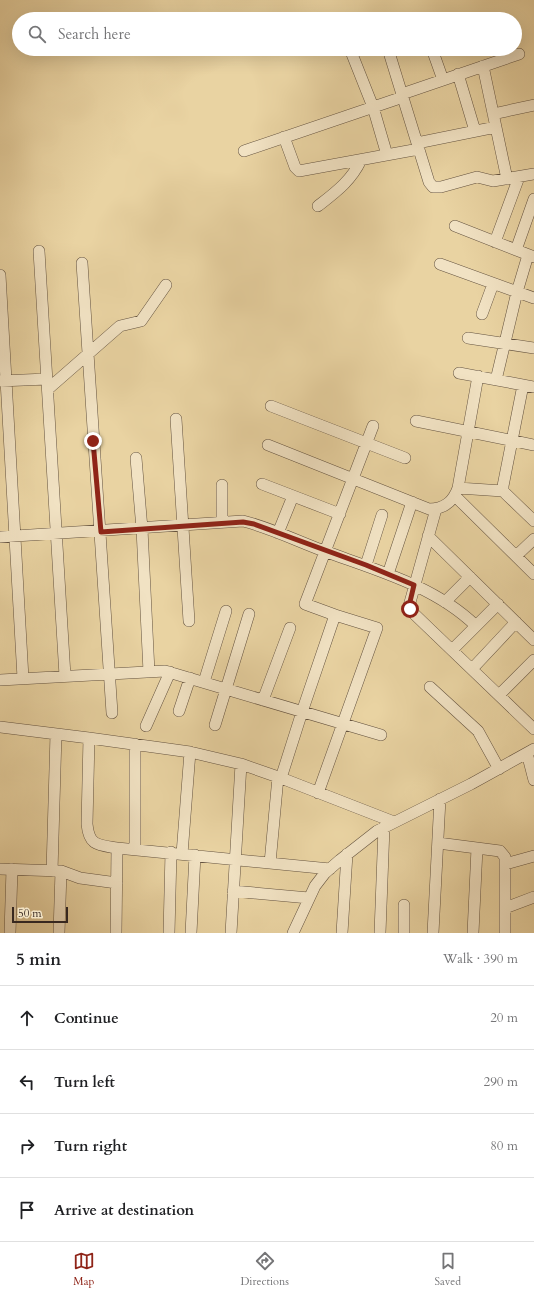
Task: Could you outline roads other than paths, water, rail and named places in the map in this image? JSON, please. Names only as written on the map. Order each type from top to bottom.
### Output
[{"type":"street","points":[[353,56],[373,107],[387,155]]},
{"type":"street","points":[[390,56],[429,182],[433,187],[441,187],[477,177],[493,181],[534,174]]},
{"type":"street","points":[[434,56],[443,80]]},
{"type":"street","points":[[244,151],[373,107],[458,74],[513,56]]},
{"type":"street","points":[[483,66],[507,178]]},
{"type":"street","points":[[458,74],[475,131]]},
{"type":"street","points":[[493,114],[534,105]]},
{"type":"street","points":[[284,137],[295,167],[299,171],[387,155],[475,131],[496,127]]},
{"type":"street","points":[[318,206],[347,182],[361,160]]},
{"type":"street","points":[[495,242],[519,177]]},
{"type":"street","points":[[516,250],[534,199]]},
{"type":"street","points":[[454,226],[531,256],[517,292],[496,380]]},
{"type":"street","points":[[39,251],[65,676]]},
{"type":"street","points":[[82,263],[112,713]]},
{"type":"street","points":[[440,264],[534,298]]},
{"type":"street","points":[[0,275],[5,439],[16,537],[23,678]]},
{"type":"street","points":[[482,314],[493,284]]},
{"type":"street","points":[[3,381],[47,384],[120,326],[141,321],[166,285]]},
{"type":"street","points":[[468,338],[534,348]]},
{"type":"street","points":[[459,373],[534,387]]},
{"type":"street","points":[[268,445],[429,509],[443,507],[450,502],[457,492],[478,376]]},
{"type":"street","points":[[523,385],[502,486],[504,491],[534,521]]},
{"type":"street","points":[[272,406],[406,458]]},
{"type":"street","points":[[176,419],[189,621]]},
{"type":"street","points":[[416,421],[534,445]]},
{"type":"street","points":[[318,792],[376,628],[304,604],[373,426]]},
{"type":"street","points":[[136,458],[142,528],[149,672]]},
{"type":"street","points":[[262,484],[340,514]]},
{"type":"street","points":[[222,485],[222,523]]},
{"type":"street","points":[[457,492],[504,491]]},
{"type":"street","points":[[457,492],[534,574]]},
{"type":"street","points":[[278,533],[293,496]]},
{"type":"street","points":[[388,574],[412,502]]},
{"type":"street","points":[[436,509],[414,585],[409,606],[410,609],[534,729]]},
{"type":"street","points":[[366,565],[382,515]]},
{"type":"street","points":[[0,538],[243,522],[366,565],[414,585],[463,613],[476,626]]},
{"type":"street","points":[[428,536],[534,640]]},
{"type":"street","points":[[516,556],[534,539]]},
{"type":"street","points":[[445,602],[470,578]]},
{"type":"street","points":[[452,650],[498,604]]},
{"type":"street","points":[[204,682],[226,611]]},
{"type":"street","points":[[215,725],[249,614]]},
{"type":"street","points":[[270,863],[280,777],[336,615]]},
{"type":"street","points":[[472,669],[516,622]]},
{"type":"street","points":[[263,700],[290,628]]},
{"type":"street","points":[[499,695],[533,665]]},
{"type":"street","points":[[146,726],[170,672]]},
{"type":"street","points":[[0,680],[109,673],[170,672],[381,735]]},
{"type":"street","points":[[179,711],[190,678]]},
{"type":"street","points":[[430,687],[478,731],[499,769]]},
{"type":"street","points":[[0,727],[190,752],[241,764],[318,792],[389,825]]},
{"type":"street","points":[[56,734],[56,871],[59,933]]},
{"type":"street","points":[[89,738],[87,824],[88,835],[92,841],[101,845],[117,848],[330,869]]},
{"type":"street","points":[[135,744],[135,849]]},
{"type":"street","points":[[293,933],[315,886],[330,869],[377,831],[440,800],[530,751],[534,780]]},
{"type":"street","points":[[169,933],[177,853],[190,752]]},
{"type":"street","points":[[231,933],[241,764]]},
{"type":"street","points":[[434,933],[440,800]]},
{"type":"street","points":[[380,933],[389,825]]},
{"type":"street","points":[[438,843],[500,851],[505,857],[505,933]]},
{"type":"street","points":[[116,933],[117,848]]},
{"type":"street","points":[[473,933],[477,848]]},
{"type":"street","points":[[342,933],[347,854]]},
{"type":"street","points":[[191,933],[195,855]]},
{"type":"street","points":[[505,864],[534,856]]},
{"type":"street","points":[[0,869],[56,871],[80,878],[117,883]]},
{"type":"street","points":[[10,933],[12,869]]},
{"type":"street","points":[[233,891],[309,898]]},
{"type":"street","points":[[505,908],[534,897]]},
{"type":"street","points":[[404,905],[404,933]]}]
